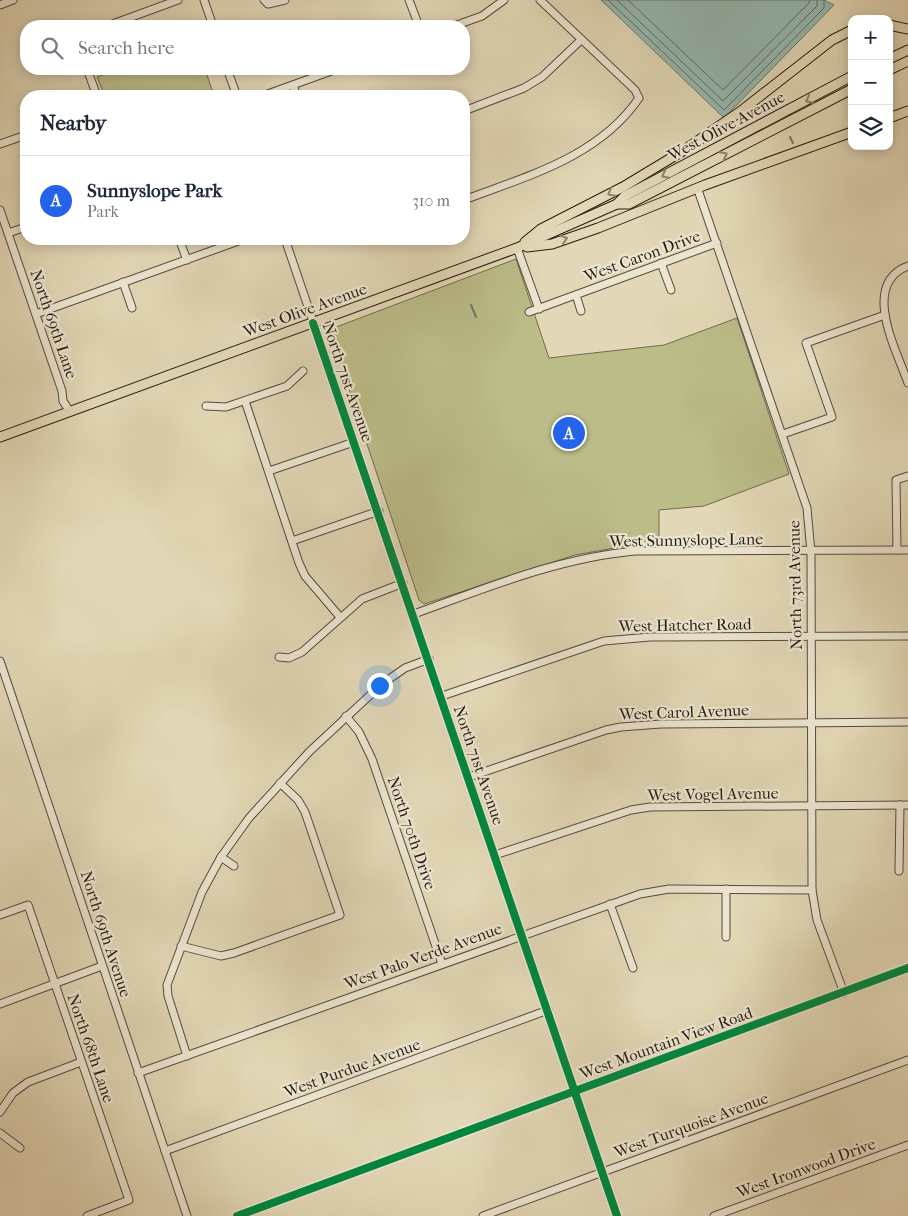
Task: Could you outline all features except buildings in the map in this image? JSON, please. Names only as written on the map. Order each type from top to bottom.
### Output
[{"type":"main road","points":[[893,26],[908,29]]},
{"type":"main road","points":[[517,248],[541,229],[623,187],[686,149],[741,111],[832,40],[848,32]]},
{"type":"main road","points":[[893,56],[908,50]]},
{"type":"main road","points":[[893,68],[908,61]]},
{"type":"main road","name":"West Olive Avenue","points":[[0,437],[517,248],[617,204],[625,196],[848,78]]},
{"type":"main road","name":"West Olive Avenue","points":[[617,204],[630,204],[848,91]]},
{"type":"main road","points":[[893,117],[908,111]]},
{"type":"main road","points":[[517,248],[552,244],[848,134]]},
{"type":"street","points":[[0,5],[13,0]]},
{"type":"street","points":[[123,20],[178,0]]},
{"type":"street","points":[[204,0],[211,20]]},
{"type":"street","points":[[266,2],[285,0]]},
{"type":"street","points":[[409,0],[417,20]]},
{"type":"street","points":[[470,20],[482,16],[504,0]]},
{"type":"street","points":[[470,198],[551,168],[567,159],[600,137],[639,98],[635,90],[540,0]]},
{"type":"street","points":[[470,109],[524,88],[542,77],[581,40]]},
{"type":"street","points":[[89,75],[95,90]]},
{"type":"street","points":[[229,75],[235,90]]},
{"type":"street","points":[[279,90],[320,75]]},
{"type":"street","points":[[293,85],[295,90]]},
{"type":"street","points":[[0,144],[20,137]]},
{"type":"street","name":"North 73rd Avenue","points":[[698,190],[783,434],[806,508],[811,552],[812,890],[817,920],[844,993]]},
{"type":"street","name":"North 69th Lane","points":[[0,210],[62,391],[68,399],[70,412]]},
{"type":"street","points":[[8,233],[20,229]]},
{"type":"street","name":"West Caron Drive","points":[[529,312],[717,243]]},
{"type":"street","points":[[181,245],[187,260]]},
{"type":"street","points":[[36,314],[228,245]]},
{"type":"street","name":"North 71st Avenue","points":[[287,245],[442,696],[617,1216]]},
{"type":"street","points":[[517,248],[539,309]]},
{"type":"street","points":[[661,263],[671,290]]},
{"type":"street","points":[[908,266],[895,274],[884,290],[884,315],[908,384]]},
{"type":"street","points":[[123,282],[132,308]]},
{"type":"street","name":"West Caron Drive","points":[[576,295],[581,311]]},
{"type":"street","points":[[783,434],[832,417],[806,342],[884,315]]},
{"type":"street","points":[[206,406],[226,407],[288,386],[303,371]]},
{"type":"street","points":[[245,401],[305,576],[340,617]]},
{"type":"street","points":[[269,471],[354,442]]},
{"type":"street","points":[[897,550],[896,480],[908,476]]},
{"type":"street","points":[[292,541],[378,511]]},
{"type":"street","name":"West Sunnyslope Lane","points":[[414,614],[542,569],[613,553],[908,550]]},
{"type":"street","points":[[279,657],[290,658],[302,652],[340,617],[371,594],[403,583]]},
{"type":"street","name":"West Hatcher Road","points":[[442,696],[604,641],[650,637],[908,636]]},
{"type":"street","points":[[187,1056],[168,996],[167,985],[202,892],[221,857],[249,818],[280,783],[346,716],[393,675],[429,659]]},
{"type":"street","name":"North 69th Avenue","points":[[0,661],[187,1216]]},
{"type":"street","name":"North 70th Drive","points":[[346,716],[359,732],[372,758],[442,964]]},
{"type":"street","name":"West Carol Avenue","points":[[469,777],[621,726],[908,722]]},
{"type":"street","points":[[181,946],[221,956],[340,915],[305,812],[298,800],[280,783]]},
{"type":"street","points":[[899,871],[900,805]]},
{"type":"street","name":"West Vogel Avenue","points":[[495,856],[617,814],[650,807],[908,805]]},
{"type":"street","points":[[221,857],[234,866]]},
{"type":"street","points":[[726,889],[726,937]]},
{"type":"street","name":"West Palo Verde Avenue","points":[[138,1073],[522,934],[652,890],[812,890]]},
{"type":"street","points":[[610,904],[633,968]]},
{"type":"street","name":"North 68th Lane","points":[[0,915],[28,905],[129,1200],[87,1216]]},
{"type":"street","points":[[0,1004],[102,966]]},
{"type":"street","name":"West Mountain View Road","points":[[237,1216],[908,968]]},
{"type":"street","name":"West Purdue Avenue","points":[[165,1151],[548,1010]]},
{"type":"street","name":"West Turquoise Avenue","points":[[483,1216],[908,1060]]},
{"type":"street","points":[[0,1112],[14,1093],[28,1082],[82,1062]]},
{"type":"street","points":[[0,1133],[20,1148]]},
{"type":"street","name":"West Ironwood Drive","points":[[714,1216],[908,1145]]},
{"type":"green space","points":[[102,75],[207,75],[212,90],[102,90],[97,77]]},
{"type":"green space","points":[[516,259],[549,358],[664,345],[737,318],[789,474],[704,506],[659,510],[659,546],[620,547],[575,555],[424,604],[419,600],[350,393],[331,329]]},
{"type":"water","points":[[601,0],[824,0],[834,5],[724,118]]},
{"type":"waterway","points":[[790,137],[793,143]]},
{"type":"waterway","points":[[471,305],[476,317]]},
{"type":"cycle path","points":[[313,323],[617,1216]]},
{"type":"cycle path","points":[[237,1216],[908,968]]},
{"type":"place","name":"Sunnyslope Park","points":[[569,433]]}]
